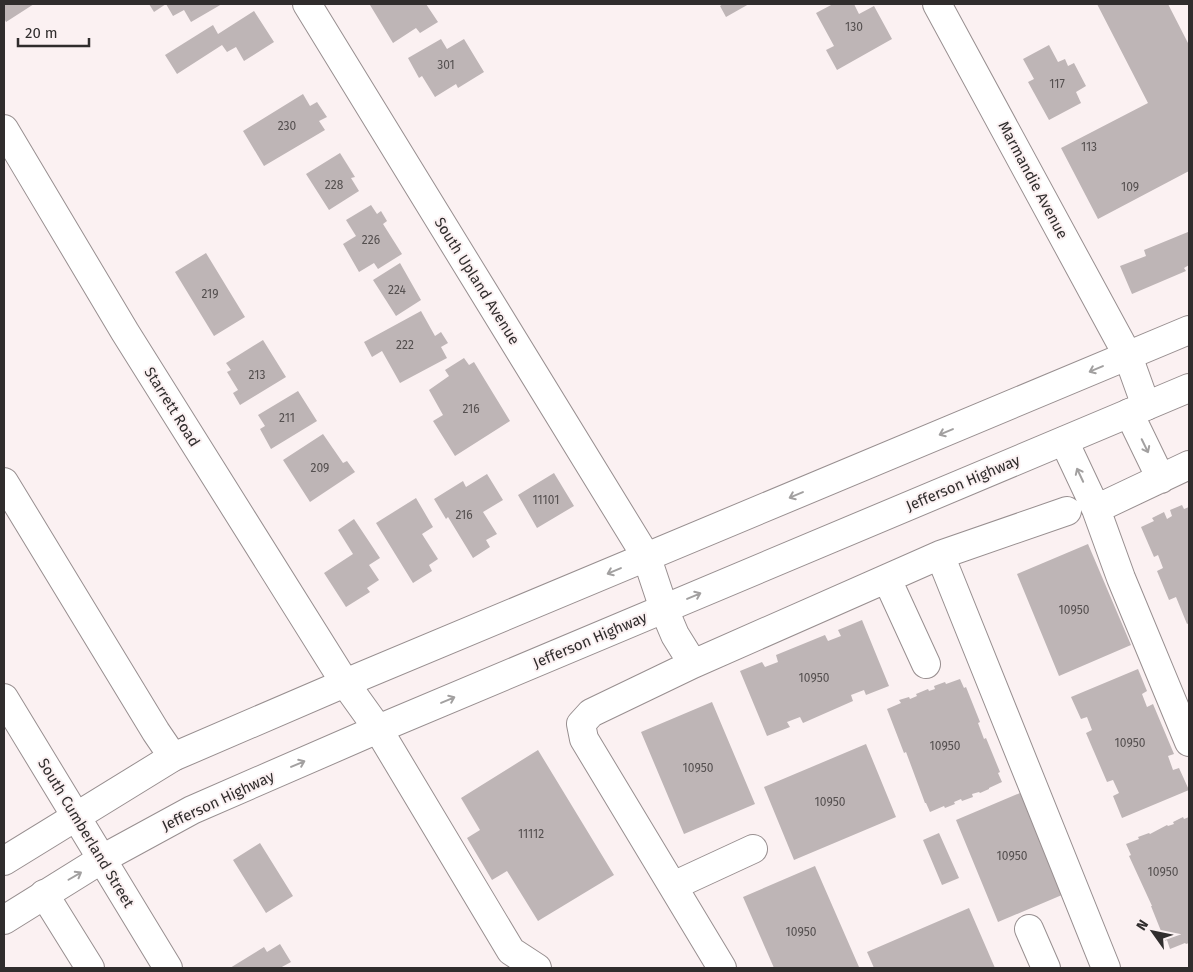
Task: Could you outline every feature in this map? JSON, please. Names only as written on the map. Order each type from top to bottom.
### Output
[{"type":"street","name":"South Upland Avenue","points":[[307,4],[647,558],[675,635],[693,664]]},
{"type":"street","name":"Marmandie Avenue","points":[[937,4],[1128,356],[1138,410],[1161,479]]},
{"type":"street","name":"Starrett Road","points":[[4,129],[125,332],[346,683],[378,729],[511,951],[537,968]]},
{"type":"street","points":[[4,861],[174,757],[346,683],[1189,330]]},
{"type":"street","name":"Jefferson Highway","points":[[4,920],[102,859],[192,810],[378,729],[1189,388]]},
{"type":"street","points":[[1064,440],[1096,509],[1121,578],[1189,742]]},
{"type":"street","points":[[1096,509],[1189,466]]},
{"type":"street","points":[[4,482],[151,724],[174,757]]},
{"type":"street","points":[[722,968],[584,739],[581,724],[591,713],[693,664],[887,578],[940,555],[1067,511]]},
{"type":"street","points":[[940,555],[1106,968]]},
{"type":"street","points":[[887,578],[926,664]]},
{"type":"street","name":"South Cumberland Street","points":[[4,698],[168,968]]},
{"type":"street","points":[[673,886],[753,849]]},
{"type":"street","points":[[44,894],[85,966]]},
{"type":"street","points":[[1029,929],[1046,968]]},
{"type":"building","points":[[4,4],[34,4],[6,22],[4,18]]},
{"type":"building","points":[[149,4],[166,4],[154,12]]},
{"type":"building","points":[[166,4],[222,4],[191,22],[184,10],[173,16]]},
{"type":"building","points":[[426,4],[438,22],[420,33],[416,28],[393,43],[370,5]]},
{"type":"building","points":[[723,4],[749,4],[726,17],[720,6]]},
{"type":"building","points":[[833,4],[854,4],[859,14],[874,6],[892,39],[837,70],[826,50],[834,46],[816,13]]},
{"type":"building","points":[[1097,4],[1168,4],[1189,45],[1189,171],[1098,219],[1061,148],[1148,103]]},
{"type":"building","points":[[254,11],[274,42],[244,61],[236,47],[227,52],[222,45],[177,74],[165,55],[213,25],[218,34]]},
{"type":"building","points":[[441,39],[447,49],[464,39],[484,72],[458,88],[456,84],[435,97],[422,76],[419,78],[408,58]]},
{"type":"building","points":[[1049,45],[1058,62],[1065,59],[1068,66],[1074,63],[1086,86],[1076,92],[1081,103],[1049,120],[1028,82],[1034,79],[1023,59]]},
{"type":"building","points":[[303,94],[310,106],[317,102],[327,117],[319,121],[325,130],[264,166],[243,131]]},
{"type":"building","points":[[340,153],[355,177],[351,178],[359,191],[329,210],[306,174]]},
{"type":"building","points":[[371,205],[377,214],[381,211],[387,221],[383,224],[402,254],[378,269],[374,263],[359,272],[343,244],[356,236],[346,220]]},
{"type":"building","points":[[1188,232],[1189,265],[1184,268],[1186,271],[1132,294],[1120,266],[1146,256],[1144,250]]},
{"type":"building","points":[[206,253],[245,317],[214,336],[175,272]]},
{"type":"building","points":[[400,263],[421,300],[396,316],[373,280]]},
{"type":"building","points":[[421,311],[435,336],[441,332],[448,343],[441,347],[447,358],[400,383],[382,351],[372,357],[364,342]]},
{"type":"building","points":[[263,340],[286,377],[240,405],[233,393],[238,390],[227,372],[231,370],[226,363]]},
{"type":"building","points":[[464,358],[469,365],[474,362],[510,421],[455,456],[433,421],[443,415],[429,390],[449,376],[445,370]]},
{"type":"building","points":[[298,391],[317,421],[271,449],[260,429],[265,426],[258,415]]},
{"type":"building","points":[[323,434],[343,463],[347,461],[355,472],[310,502],[283,460]]},
{"type":"building","points":[[554,473],[574,506],[537,528],[518,495]]},
{"type":"building","points":[[487,474],[503,500],[483,512],[497,534],[486,540],[490,547],[473,558],[448,517],[446,519],[434,499],[463,481],[466,487]]},
{"type":"building","points":[[416,498],[433,527],[422,534],[438,559],[429,565],[432,571],[413,583],[376,523]]},
{"type":"building","points":[[1182,505],[1184,509],[1189,507],[1189,623],[1187,624],[1176,597],[1169,600],[1157,571],[1163,568],[1158,555],[1154,557],[1141,527],[1154,521],[1152,518],[1164,512],[1167,519],[1172,516],[1170,510]]},
{"type":"building","points":[[354,519],[380,558],[369,565],[379,580],[367,588],[370,592],[346,607],[324,573],[353,554],[338,530]]},
{"type":"building","points":[[1088,544],[1131,645],[1059,676],[1017,574]]},
{"type":"building","points":[[862,620],[889,686],[866,695],[864,690],[851,695],[853,701],[803,723],[800,717],[787,722],[790,727],[767,736],[740,671],[762,662],[765,667],[778,662],[776,655],[825,635],[828,641],[841,636],[838,630]]},
{"type":"building","points":[[1138,669],[1147,691],[1142,694],[1147,707],[1153,704],[1174,754],[1168,756],[1173,770],[1179,768],[1189,790],[1122,818],[1113,796],[1119,793],[1113,780],[1107,782],[1086,733],[1092,730],[1087,717],[1081,719],[1071,697]]},
{"type":"building","points":[[960,679],[964,688],[966,687],[980,722],[978,723],[984,739],[986,738],[1000,772],[998,773],[1002,782],[980,793],[972,794],[973,797],[962,801],[961,799],[954,802],[955,804],[930,812],[887,709],[901,703],[899,700],[909,697],[910,699],[928,689],[929,691],[935,689],[934,686]]},
{"type":"building","points":[[712,702],[755,804],[684,834],[641,732]]},
{"type":"building","points":[[866,744],[896,817],[794,860],[764,787]]},
{"type":"building","points":[[538,750],[614,875],[538,921],[507,871],[492,880],[467,838],[480,830],[461,798]]},
{"type":"building","points":[[1027,790],[1069,892],[998,922],[956,820]]},
{"type":"building","points":[[1183,817],[1184,819],[1189,817],[1189,943],[1170,949],[1129,856],[1131,855],[1126,844],[1139,839],[1138,837],[1174,824],[1173,822]]},
{"type":"building","points":[[939,833],[959,878],[942,885],[923,840]]},
{"type":"building","points":[[260,843],[293,896],[266,913],[233,860]]},
{"type":"building","points":[[815,866],[859,967],[774,968],[743,897]]},
{"type":"building","points":[[969,908],[995,968],[874,968],[867,952]]},
{"type":"building","points":[[280,944],[291,962],[280,968],[230,968],[264,947],[267,952]]}]
